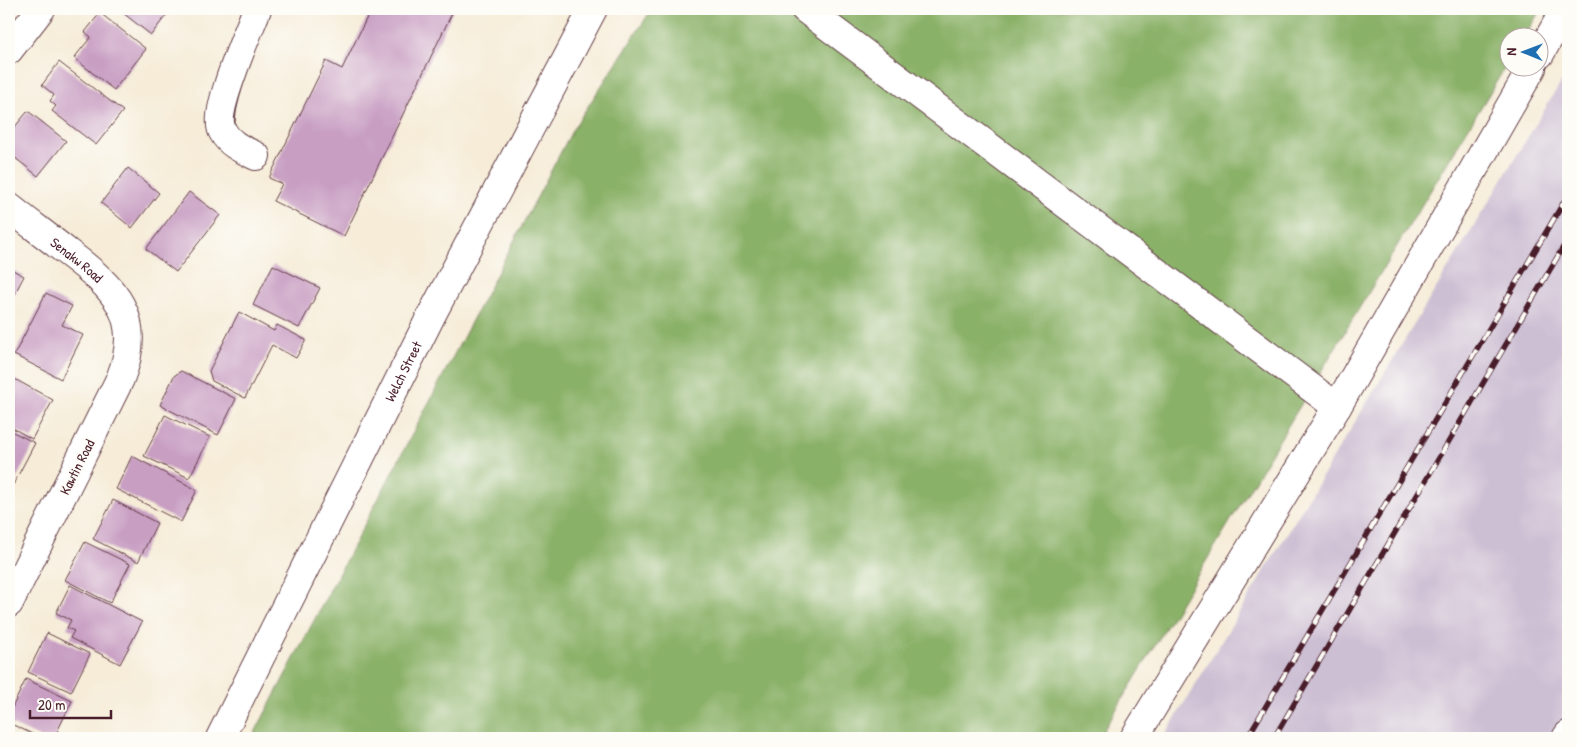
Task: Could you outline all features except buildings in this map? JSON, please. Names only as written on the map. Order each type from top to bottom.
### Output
[{"type":"street","points":[[9,50],[41,9]]},
{"type":"street","points":[[256,9],[230,80],[219,117],[222,131],[232,143],[256,156]]},
{"type":"street","name":"Welch Street","points":[[220,738],[431,316],[593,9]]},
{"type":"street","points":[[805,9],[1337,406]]},
{"type":"street","points":[[1550,36],[1565,9]]},
{"type":"street","points":[[1134,738],[1337,406],[1526,78]]},
{"type":"street","name":"Senakw Road","points":[[9,207],[97,274],[111,289],[122,307],[129,326]]},
{"type":"street","name":"Kawtin Road","points":[[9,603],[120,379],[127,362],[130,344],[129,326]]},
{"type":"shaded area","points":[[1568,71],[1568,738],[1163,738]]},
{"type":"green space","points":[[652,9],[1541,9],[1529,28],[1500,28],[1500,76],[1099,738],[252,738],[573,129]]},
{"type":"railway","points":[[1247,738],[1568,195]]},
{"type":"railway","points":[[1274,738],[1568,239]]}]
